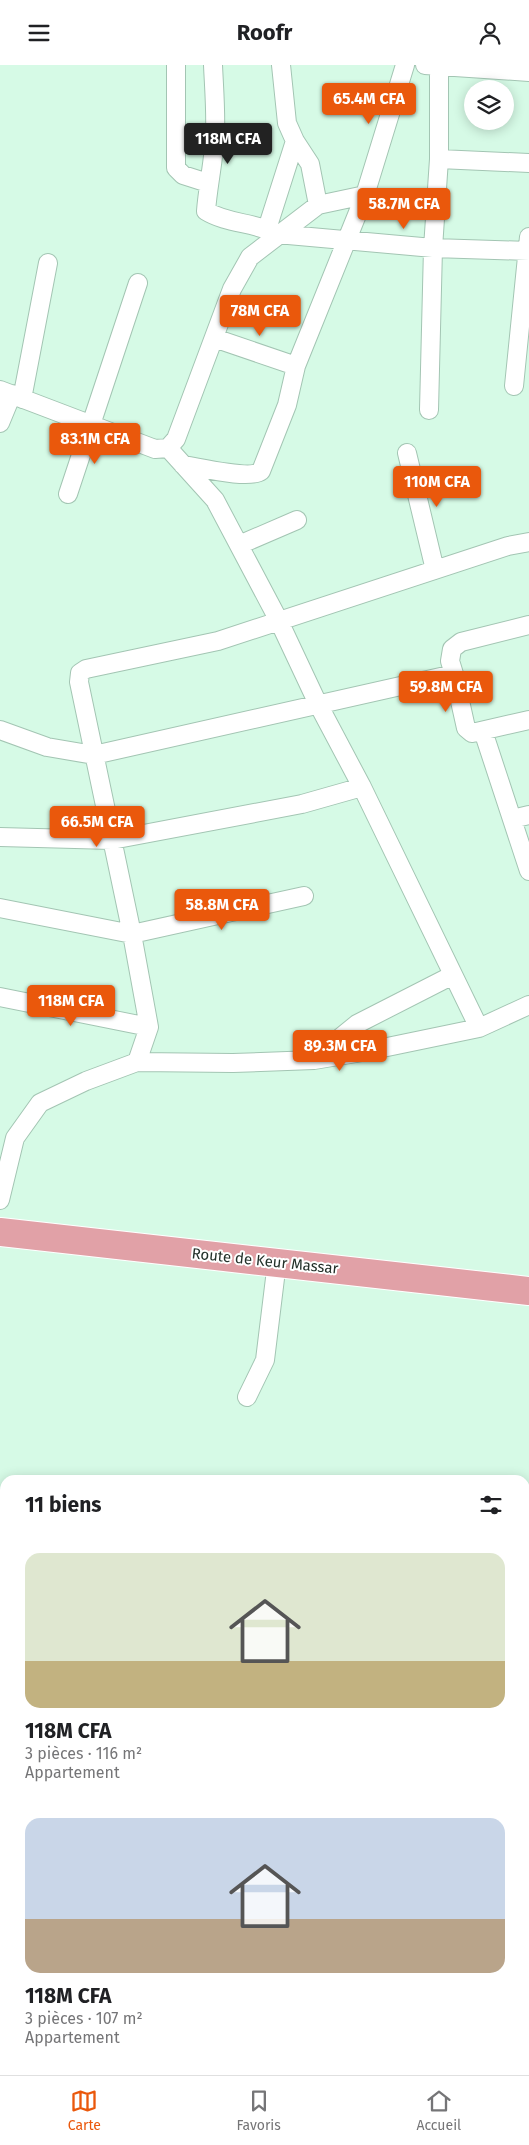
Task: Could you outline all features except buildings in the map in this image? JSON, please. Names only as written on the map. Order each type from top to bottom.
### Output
[{"type":"main road","name":"Route de Keur Massar","points":[[0,1232],[529,1291]]},
{"type":"street","points":[[176,65],[176,168],[183,175],[208,183]]},
{"type":"street","points":[[213,65],[215,132],[206,211],[216,216],[272,232],[346,242],[432,248],[529,246],[514,386]]},
{"type":"street","points":[[281,65],[287,123],[295,141],[310,164],[318,205]]},
{"type":"street","points":[[183,465],[244,475],[257,474],[261,471],[287,405],[296,366],[365,195],[405,65]]},
{"type":"street","points":[[429,410],[432,248],[439,159],[432,66],[498,68],[529,72]]},
{"type":"street","points":[[272,232],[295,141]]},
{"type":"street","points":[[439,159],[529,163]]},
{"type":"street","points":[[11,394],[155,449],[168,448],[176,439],[232,289],[250,257],[272,232],[318,205],[365,195]]},
{"type":"street","points":[[0,423],[11,394],[48,263]]},
{"type":"street","points":[[68,494],[138,283]]},
{"type":"street","points":[[214,338],[296,366]]},
{"type":"street","points":[[168,448],[215,500],[279,621],[318,705],[362,787],[479,1028]]},
{"type":"street","points":[[407,453],[435,570]]},
{"type":"street","points":[[239,545],[297,520]]},
{"type":"street","points":[[137,1062],[149,1027],[132,934],[79,682],[80,673],[86,669],[218,641],[508,546],[529,542]]},
{"type":"street","points":[[529,625],[461,642],[452,649],[450,661],[466,728],[472,733],[529,720]]},
{"type":"street","points":[[0,730],[48,747],[94,755],[454,674]]},
{"type":"street","points":[[483,731],[520,817],[529,871]]},
{"type":"street","points":[[0,837],[112,840],[302,804],[362,787]]},
{"type":"street","points":[[0,908],[132,934],[304,896]]},
{"type":"street","points":[[314,1059],[357,1024],[453,975]]},
{"type":"street","points":[[0,997],[149,1027]]},
{"type":"street","points":[[0,1200],[2,1183],[15,1138],[40,1103],[86,1081],[137,1062],[233,1063],[314,1059],[368,1051],[479,1028],[529,1005]]},
{"type":"street","points":[[247,1397],[265,1361],[277,1262]]}]
